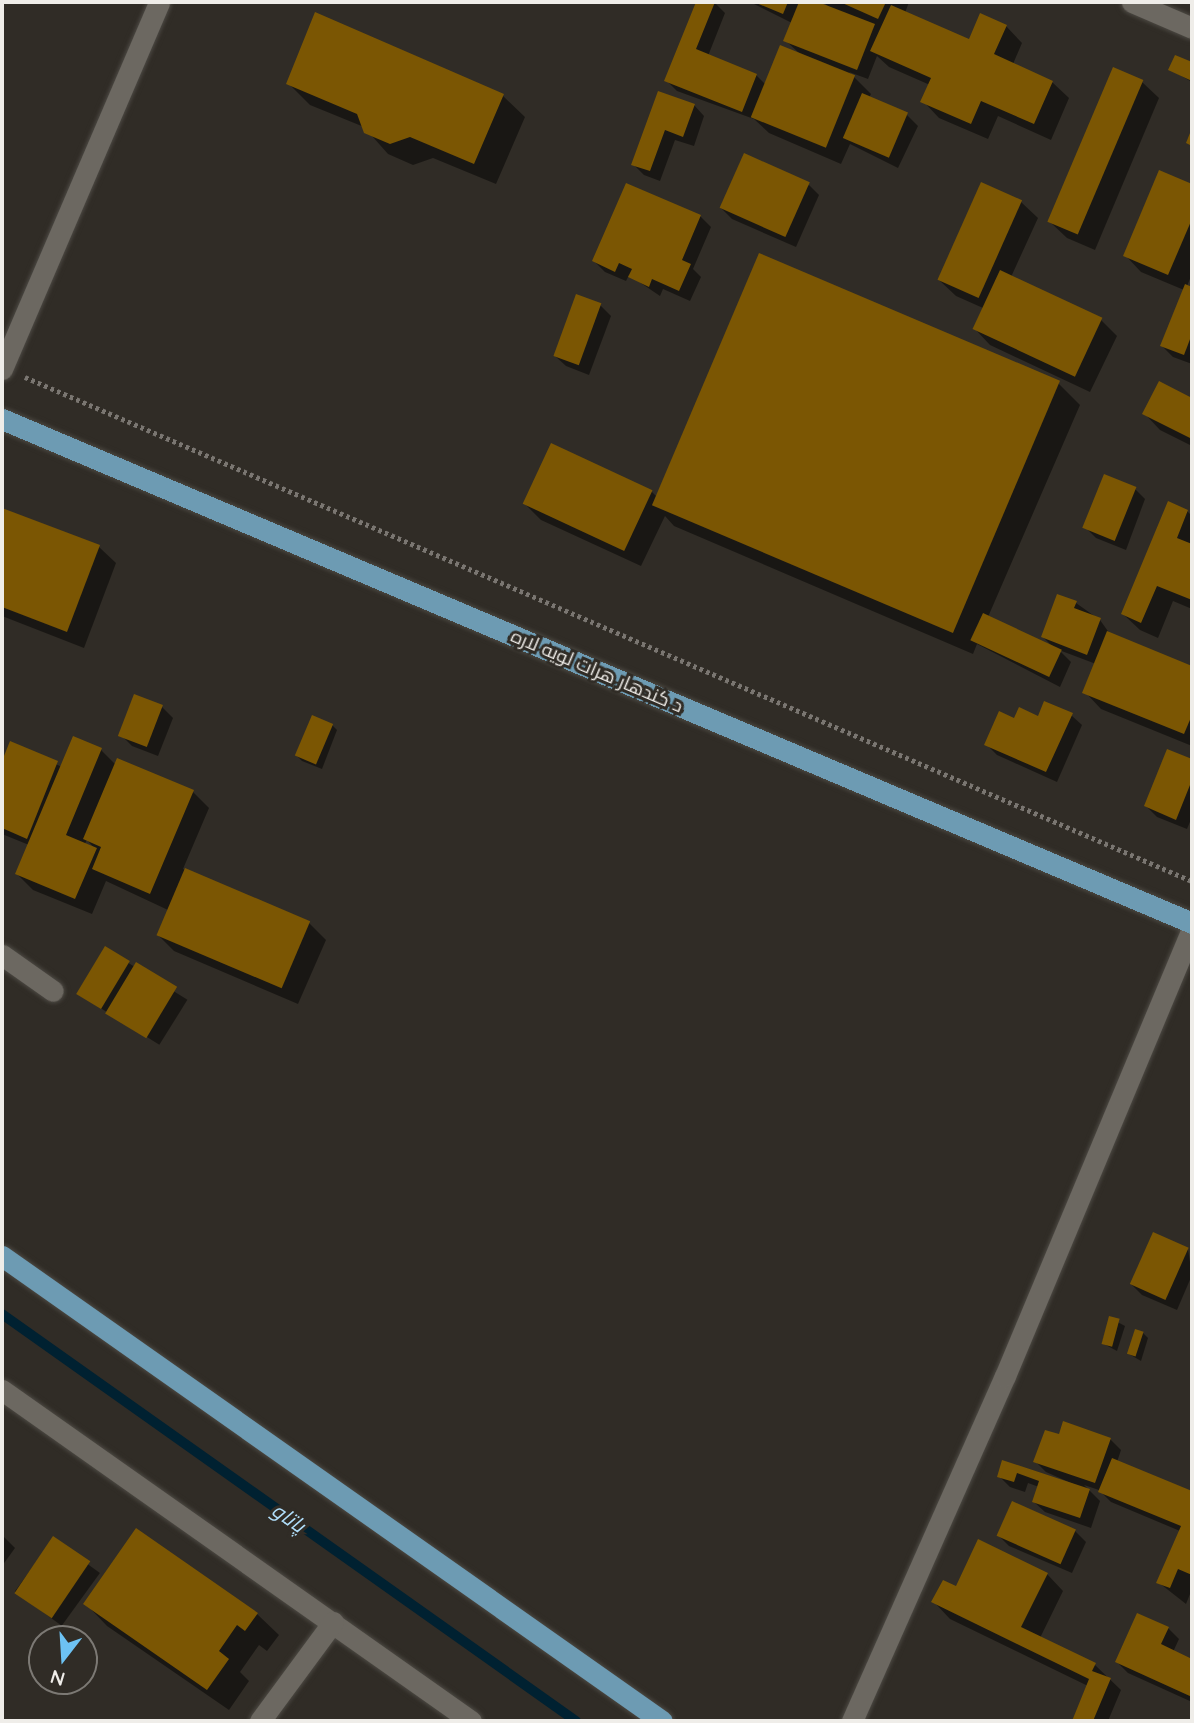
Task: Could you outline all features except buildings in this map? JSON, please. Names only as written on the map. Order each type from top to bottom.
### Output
[{"type":"main road","name":"د کندهار هرات لویه لاره","points":[[2,419],[1192,923]]},
{"type":"main road","points":[[2,1256],[662,1721]]},
{"type":"street","points":[[2,368],[159,2]]},
{"type":"street","points":[[1132,2],[1192,28]]},
{"type":"street","points":[[852,1721],[1005,1376],[1192,929]]},
{"type":"street","points":[[2,955],[53,991]]},
{"type":"street","points":[[2,1390],[471,1721]]},
{"type":"street","points":[[260,1721],[333,1622]]},
{"type":"path","points":[[2,368],[1192,881]]},
{"type":"waterway","name":"پاتاو","points":[[2,1314],[576,1721]]}]
